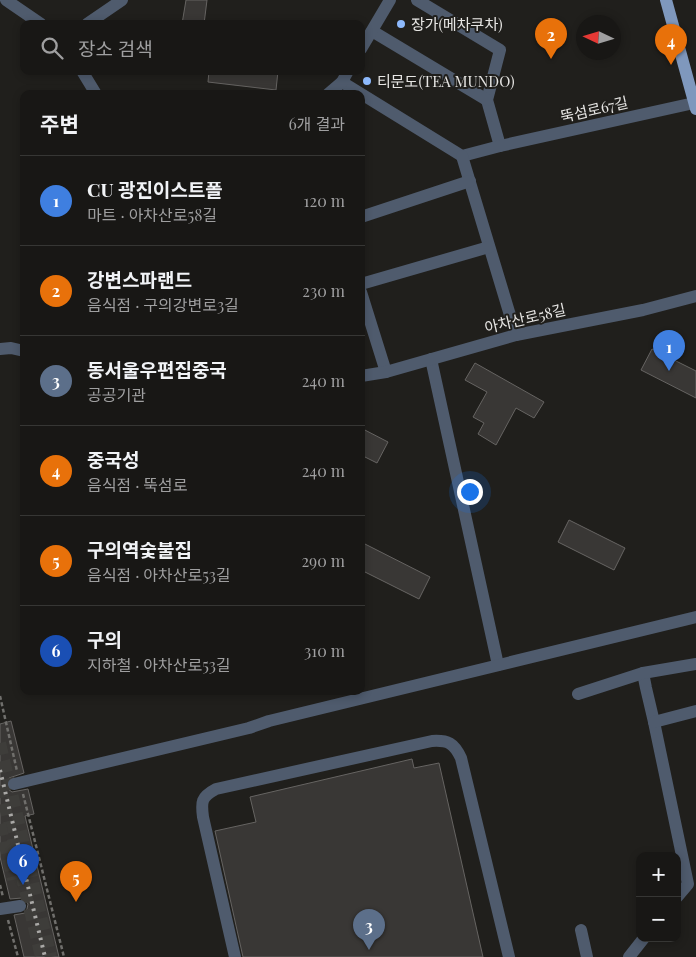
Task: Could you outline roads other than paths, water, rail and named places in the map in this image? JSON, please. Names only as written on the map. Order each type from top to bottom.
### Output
[{"type":"main road","points":[[666,0],[695,106]]},
{"type":"street","points":[[6,0],[35,20]]},
{"type":"street","points":[[93,20],[122,0]]},
{"type":"street","points":[[365,42],[390,0]]},
{"type":"street","points":[[417,0],[500,50],[487,100],[500,146]]},
{"type":"street","points":[[372,31],[487,100]]},
{"type":"street","points":[[84,75],[94,90]]},
{"type":"street","points":[[332,90],[345,76],[462,156],[516,335]]},
{"type":"street","name":"뚝섬로67길","points":[[462,156],[500,146],[695,106]]},
{"type":"street","points":[[365,215],[470,181]]},
{"type":"street","points":[[365,283],[489,247]]},
{"type":"street","name":"아차산로58길","points":[[365,375],[386,372],[516,335],[643,310],[696,296]]},
{"type":"street","points":[[365,305],[386,372]]},
{"type":"street","points":[[0,349],[11,348],[20,350]]},
{"type":"street","points":[[431,359],[498,665]]},
{"type":"street","points":[[17,784],[249,728],[269,720],[696,617]]},
{"type":"street","points":[[578,694],[643,673],[696,664]]},
{"type":"street","points":[[643,673],[688,884],[681,892]]},
{"type":"street","points":[[654,722],[696,711]]},
{"type":"street","points":[[235,957],[203,817],[202,800],[207,794],[216,789],[442,740],[456,748],[461,758],[509,957]]},
{"type":"street","points":[[0,909],[20,906]]},
{"type":"street","points":[[581,930],[587,957]]},
{"type":"street","points":[[629,957],[641,942]]},
{"type":"tunnel","points":[[0,743],[51,957]]},
{"type":"tunnel","points":[[0,786],[41,957]]},
{"type":"tunnel","points":[[0,824],[13,880]]},
{"type":"railway","points":[[0,770],[45,957]]},
{"type":"place","name":"장가(메차쿠차)","points":[[401,24]]},
{"type":"place","name":"강변스파랜드","points":[[551,59]]},
{"type":"place","name":"중국성","points":[[671,65]]},
{"type":"place","name":"티문도(TEA MUNDO)","points":[[367,81]]},
{"type":"place","name":"CU 광진이스트폴","points":[[669,371]]},
{"type":"place","name":"구의","points":[[23,885]]},
{"type":"place","name":"구의역숯불집","points":[[76,902]]},
{"type":"place","name":"동서울우편집중국","points":[[369,950]]}]
